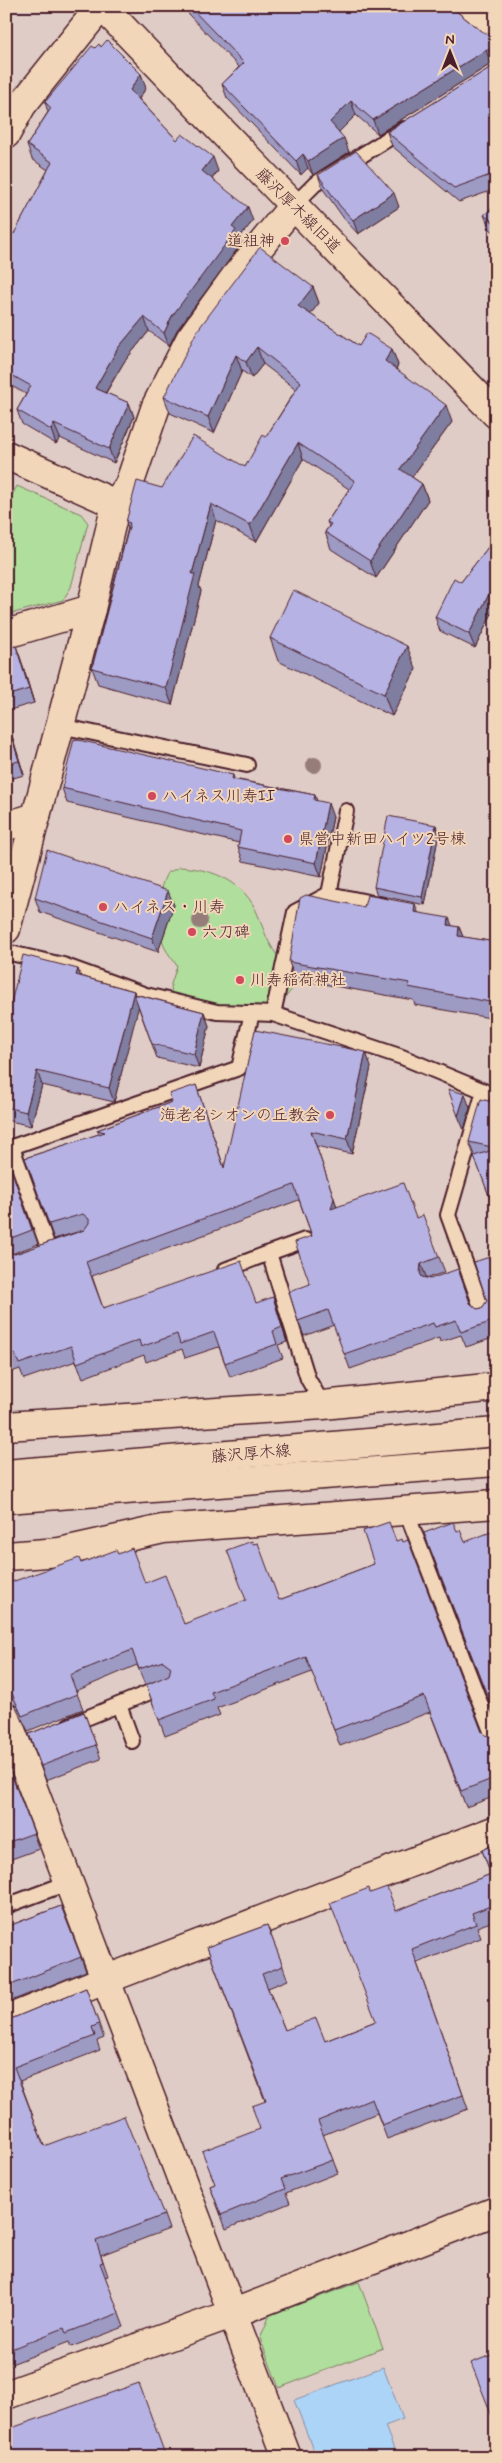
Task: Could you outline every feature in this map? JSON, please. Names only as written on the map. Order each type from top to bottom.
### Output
[{"type":"street","points":[[7,132],[22,106],[101,6]]},
{"type":"street","name":"藤沢厚木線旧道","points":[[101,6],[292,207],[335,247],[496,414]]},
{"type":"street","points":[[462,6],[496,33]]},
{"type":"street","points":[[6,929],[92,608],[116,504],[129,485],[156,406],[190,339],[235,277],[292,207]]},
{"type":"street","points":[[6,455],[116,504]]},
{"type":"street","points":[[6,634],[92,608]]},
{"type":"street","points":[[6,826],[36,817]]},
{"type":"street","points":[[6,1426],[323,1405],[496,1387]]},
{"type":"street","name":"藤沢厚木線","points":[[6,1500],[131,1476],[496,1432]]},
{"type":"street","name":"藤沢厚木線","points":[[6,1474],[131,1476],[496,1462]]},
{"type":"street","points":[[6,1556],[60,1552],[163,1529],[496,1504]]},
{"type":"street","points":[[6,1717],[22,1743],[70,1882],[287,2457]]},
{"type":"street","points":[[6,2020],[107,1979],[496,1830]]},
{"type":"street","points":[[6,2395],[234,2314],[496,2210]]},
{"type":"lane","points":[[292,207],[315,184],[420,119]]},
{"type":"lane","points":[[60,726],[247,764]]},
{"type":"lane","points":[[329,894],[346,811]]},
{"type":"lane","points":[[273,1014],[295,912],[329,894],[397,908]]},
{"type":"lane","points":[[6,952],[63,965],[146,995],[217,1012],[273,1014],[402,1057],[490,1093],[448,1215],[464,1274],[484,1315]]},
{"type":"lane","points":[[49,1250],[9,1148],[239,1068],[252,1012]]},
{"type":"lane","points":[[216,1273],[305,1240]]},
{"type":"lane","points":[[34,1255],[68,1244]]},
{"type":"lane","points":[[269,1253],[308,1379],[323,1405]]},
{"type":"lane","points":[[406,1511],[496,1744]]},
{"type":"lane","points":[[54,1730],[168,1685]]},
{"type":"lane","points":[[119,1705],[132,1741]]},
{"type":"lane","points":[[6,1906],[70,1882]]},
{"type":"green space","points":[[17,486],[81,514],[88,523],[71,587],[63,600],[6,615],[6,507]]},
{"type":"green space","points":[[180,867],[205,871],[227,879],[245,894],[252,904],[268,941],[292,982],[293,988],[272,1014],[172,1000],[171,984],[177,966],[164,946],[161,937],[158,908],[163,881],[167,873]]},
{"type":"green space","points":[[359,2282],[383,2348],[279,2388],[260,2338],[270,2315]]},
{"type":"water","points":[[383,2367],[403,2419],[385,2426],[397,2457],[316,2457],[294,2400]]},
{"type":"building","points":[[189,6],[450,6],[481,31],[488,34],[496,34],[496,50],[486,50],[373,120],[351,101],[330,122],[344,138],[308,161],[303,154],[296,161],[222,84],[244,63]]},
{"type":"building","points":[[107,40],[141,74],[130,90],[177,140],[182,134],[213,157],[202,171],[248,207],[232,227],[236,230],[172,316],[164,333],[144,317],[118,348],[95,388],[129,403],[109,449],[54,424],[51,430],[17,410],[31,386],[6,372],[6,230],[14,234],[52,162],[27,145],[51,108],[45,102],[92,46],[95,48],[99,44],[101,47]]},
{"type":"building","points":[[496,64],[496,159],[494,161],[496,163],[496,173],[454,188],[387,132]]},
{"type":"building","points":[[356,151],[394,193],[353,220],[340,206],[318,175]]},
{"type":"building","points":[[496,204],[496,224],[484,215]]},
{"type":"building","points":[[260,247],[313,287],[298,306],[359,346],[367,333],[392,349],[385,361],[446,405],[400,469],[422,484],[370,561],[325,532],[331,524],[327,522],[355,481],[298,443],[250,525],[211,504],[192,574],[195,574],[166,688],[92,668],[130,523],[126,522],[137,481],[162,488],[193,436],[245,467],[263,435],[266,437],[301,382],[257,347],[246,362],[236,355],[208,417],[164,397],[197,331]]},
{"type":"building","points":[[496,537],[496,590],[492,588],[469,634],[435,617],[454,578],[461,582]]},
{"type":"building","points":[[293,590],[407,646],[384,694],[270,638]]},
{"type":"building","points":[[16,646],[29,689],[6,696],[6,648]]},
{"type":"building","points":[[6,724],[8,725],[19,761],[6,764]]},
{"type":"building","points":[[74,739],[233,775],[232,779],[315,795],[314,800],[328,803],[316,863],[238,847],[241,831],[62,788]]},
{"type":"building","points":[[388,816],[436,825],[422,897],[374,887]]},
{"type":"building","name":"ハイネス・川寿","points":[[47,850],[168,891],[152,938],[35,898]]},
{"type":"building","points":[[306,895],[364,907],[367,895],[415,904],[414,912],[449,918],[448,925],[459,927],[458,936],[496,942],[496,993],[492,992],[490,1002],[408,987],[410,983],[289,962],[300,898]]},
{"type":"building","points":[[23,955],[78,969],[76,975],[134,991],[109,1088],[37,1071],[26,1112],[6,1107],[6,1023]]},
{"type":"building","points":[[134,994],[204,1012],[194,1054],[152,1044]]},
{"type":"building","points":[[255,1030],[366,1052],[347,1139],[311,1131],[334,1198],[331,1209],[403,1183],[416,1218],[423,1215],[439,1257],[421,1264],[420,1273],[422,1277],[430,1279],[458,1269],[470,1303],[477,1309],[482,1308],[487,1301],[474,1262],[496,1255],[496,1320],[461,1332],[456,1320],[435,1327],[433,1323],[344,1354],[328,1310],[298,1321],[289,1292],[310,1284],[295,1242],[312,1236],[294,1185],[86,1262],[103,1308],[241,1261],[256,1303],[273,1297],[282,1327],[273,1331],[277,1344],[225,1363],[214,1332],[180,1344],[177,1334],[141,1347],[139,1340],[77,1363],[71,1346],[19,1364],[15,1354],[6,1357],[6,1250],[15,1254],[84,1230],[89,1223],[89,1219],[83,1214],[49,1224],[25,1158],[105,1132],[97,1130],[172,1102],[169,1094],[196,1085],[224,1168]]},
{"type":"building","points":[[448,1089],[465,1094],[458,1116]]},
{"type":"building","points":[[481,1099],[496,1103],[496,1148],[469,1142]]},
{"type":"building","points":[[496,1149],[496,1214],[474,1156]]},
{"type":"building","points":[[9,1163],[32,1230],[6,1240],[6,1164]]},
{"type":"building","points":[[389,1522],[396,1541],[402,1539],[403,1542],[408,1540],[482,1732],[493,1737],[496,1735],[496,1769],[489,1771],[492,1779],[461,1791],[424,1696],[334,1730],[306,1657],[211,1692],[214,1699],[159,1720],[146,1685],[169,1675],[171,1667],[163,1661],[139,1669],[132,1650],[70,1675],[77,1694],[22,1716],[10,1689],[6,1687],[6,1584],[79,1558],[81,1563],[116,1550],[118,1554],[132,1548],[145,1583],[165,1575],[184,1624],[246,1600],[227,1550],[252,1541],[253,1544],[258,1543],[279,1600],[374,1564],[363,1531]]},
{"type":"building","points":[[453,1522],[457,1531],[460,1530],[465,1542],[496,1530],[496,1718],[424,1533]]},
{"type":"building","points":[[84,1712],[96,1745],[41,1766],[29,1734]]},
{"type":"building","points":[[6,1761],[34,1833],[6,1843]]},
{"type":"building","points":[[496,1844],[496,1904],[472,1913],[476,1924],[412,1949],[463,2095],[382,2125],[372,2099],[318,2121],[333,2160],[281,2179],[285,2189],[221,2215],[210,2186],[215,2184],[202,2151],[260,2129],[252,2106],[266,2101],[207,1947],[267,1925],[283,1966],[262,1974],[285,2030],[316,2018],[325,2041],[376,2021],[330,1903],[369,1888],[370,1893],[387,1887],[396,1911],[491,1874],[482,1850]]},
{"type":"building","points":[[61,1906],[81,1957],[6,1987],[6,1927]]},
{"type":"building","points":[[86,1988],[99,2024],[92,2027],[95,2036],[14,2067],[44,2146],[124,2116],[164,2215],[96,2241],[103,2262],[100,2263],[119,2313],[66,2333],[64,2328],[6,2351],[6,2021]]},
{"type":"building","points":[[496,2353],[496,2426],[471,2363]]},
{"type":"building","points":[[139,2383],[166,2457],[6,2457],[6,2430]]},
{"type":"place","name":"道祖神","points":[[285,241]]},
{"type":"place","name":"ハイネス川寿II","points":[[152,796]]},
{"type":"place","name":"県営中新田ハイツ2号棟","points":[[288,839]]},
{"type":"place","name":"ハイネス・川寿","points":[[103,907]]},
{"type":"place","name":"六刀碑","points":[[192,932]]},
{"type":"place","name":"川寿稲荷神社","points":[[240,980]]},
{"type":"place","name":"海老名シオンの丘教会","points":[[330,1115]]}]
